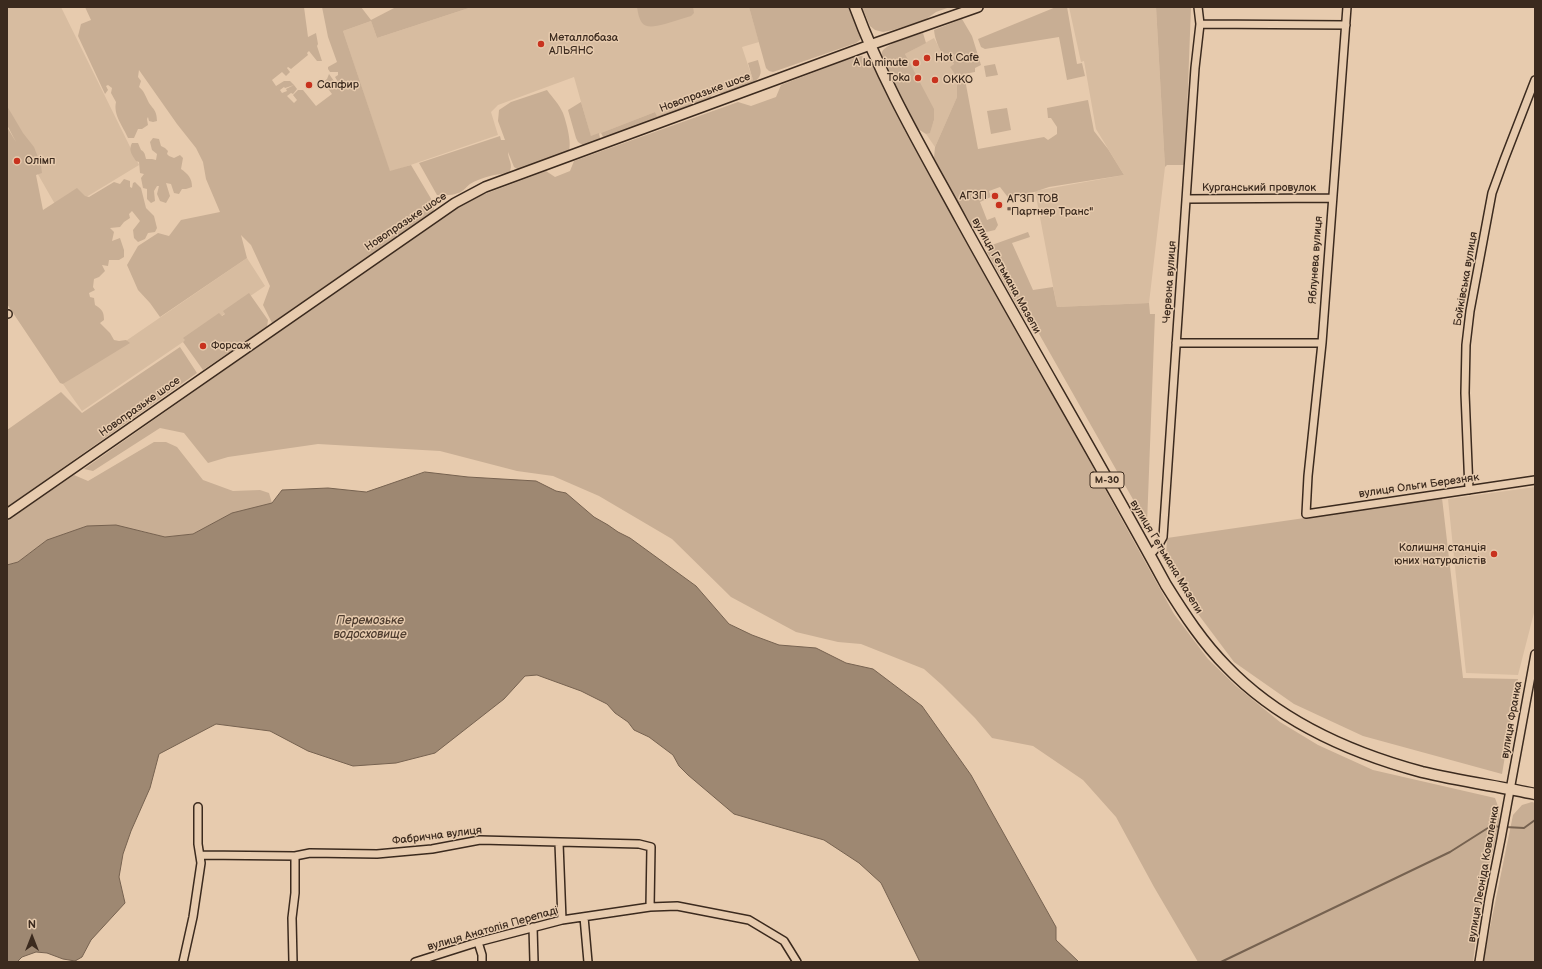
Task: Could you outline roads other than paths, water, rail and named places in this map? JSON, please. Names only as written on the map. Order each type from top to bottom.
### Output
[{"type":"highway","name":"вулиця Гетьмана Мазепи","points":[[855,7],[870,45],[896,102],[1179,606],[1214,652],[1228,668],[1270,704],[1291,718],[1351,748],[1397,765],[1446,777],[1533,793]]},
{"type":"main road","name":"Новопразьке шосе","points":[[7,514],[455,203],[485,187],[870,45],[978,7]]},
{"type":"street","name":"Червона вулиця","points":[[1150,555],[1158,546],[1163,537],[1186,199],[1200,24],[1198,7]]},
{"type":"street","name":"Яблунева вулиця","points":[[1306,514],[1308,476],[1322,343],[1347,7]]},
{"type":"street","points":[[1200,24],[1346,25]]},
{"type":"street","name":"Бойківська вулиця","points":[[1469,490],[1465,393],[1466,345],[1470,311],[1492,193],[1535,80]]},
{"type":"street","name":"Курганський провулок","points":[[1186,199],[1332,198]]},
{"type":"street","points":[[1176,343],[1322,343]]},
{"type":"street","name":"вулиця Ольги Березняк","points":[[1306,514],[1535,480]]},
{"type":"street","name":"вулиця Франка","points":[[1510,789],[1535,654]]},
{"type":"street","name":"вулиця Леоніда Коваленка","points":[[1479,962],[1489,899],[1502,839],[1510,789]]},
{"type":"street","points":[[183,962],[198,893],[201,863],[198,844],[198,807]]},
{"type":"street","name":"Фабрична вулиця","points":[[200,855],[295,856],[310,853],[385,853],[432,849],[480,840],[639,844],[651,848],[650,907]]},
{"type":"street","points":[[559,843],[562,920]]},
{"type":"street","points":[[293,962],[292,918],[295,893],[295,856]]},
{"type":"street","name":"вулиця Анатолія Перепаді","points":[[415,962],[478,942],[562,920],[584,918],[650,907],[677,906],[749,920],[784,941],[797,962]]},
{"type":"street","points":[[584,918],[588,962]]},
{"type":"street","points":[[533,927],[534,962]]},
{"type":"street","points":[[478,942],[482,955],[482,962]]},
{"type":"water","name":"Перемозьке водосховище","points":[[425,472],[468,477],[536,481],[556,491],[566,493],[594,517],[630,538],[696,586],[729,624],[752,635],[779,645],[816,648],[846,663],[873,669],[922,706],[971,775],[1056,927],[1056,940],[1079,962],[920,962],[881,883],[859,863],[824,840],[734,814],[688,775],[679,766],[673,755],[649,737],[634,730],[628,722],[615,713],[607,704],[581,691],[537,675],[525,676],[504,699],[435,753],[396,763],[353,766],[308,751],[270,731],[216,724],[159,754],[150,788],[131,831],[123,854],[119,877],[125,903],[91,940],[82,957],[75,961],[63,959],[47,953],[36,952],[22,957],[17,962],[7,962],[7,565],[18,562],[47,540],[87,526],[116,525],[165,537],[193,534],[232,513],[272,503],[282,490],[328,488],[366,492]]},
{"type":"waterway","points":[[1505,827],[1524,828],[1535,820]]},
{"type":"waterway","points":[[1221,962],[1450,852],[1491,826],[1501,827]]},
{"type":"place","name":"Металлобаза АЛЬЯНС","points":[[541,44]]},
{"type":"place","name":"Hot Cafe","points":[[927,58]]},
{"type":"place","name":"A la minute","points":[[916,63]]},
{"type":"place","name":"Toka","points":[[918,78]]},
{"type":"place","name":"ОККО","points":[[935,80]]},
{"type":"place","name":"Сапфир","points":[[309,85]]},
{"type":"place","name":"Олімп","points":[[17,161]]},
{"type":"place","name":"АГЗП","points":[[995,196]]},
{"type":"place","name":"АГЗП ТОВ \"Партнер Транс\"","points":[[999,205]]},
{"type":"place","name":"Форсаж","points":[[203,346]]},
{"type":"place","name":"Колишня станція юних натуралістів","points":[[1494,554]]}]
